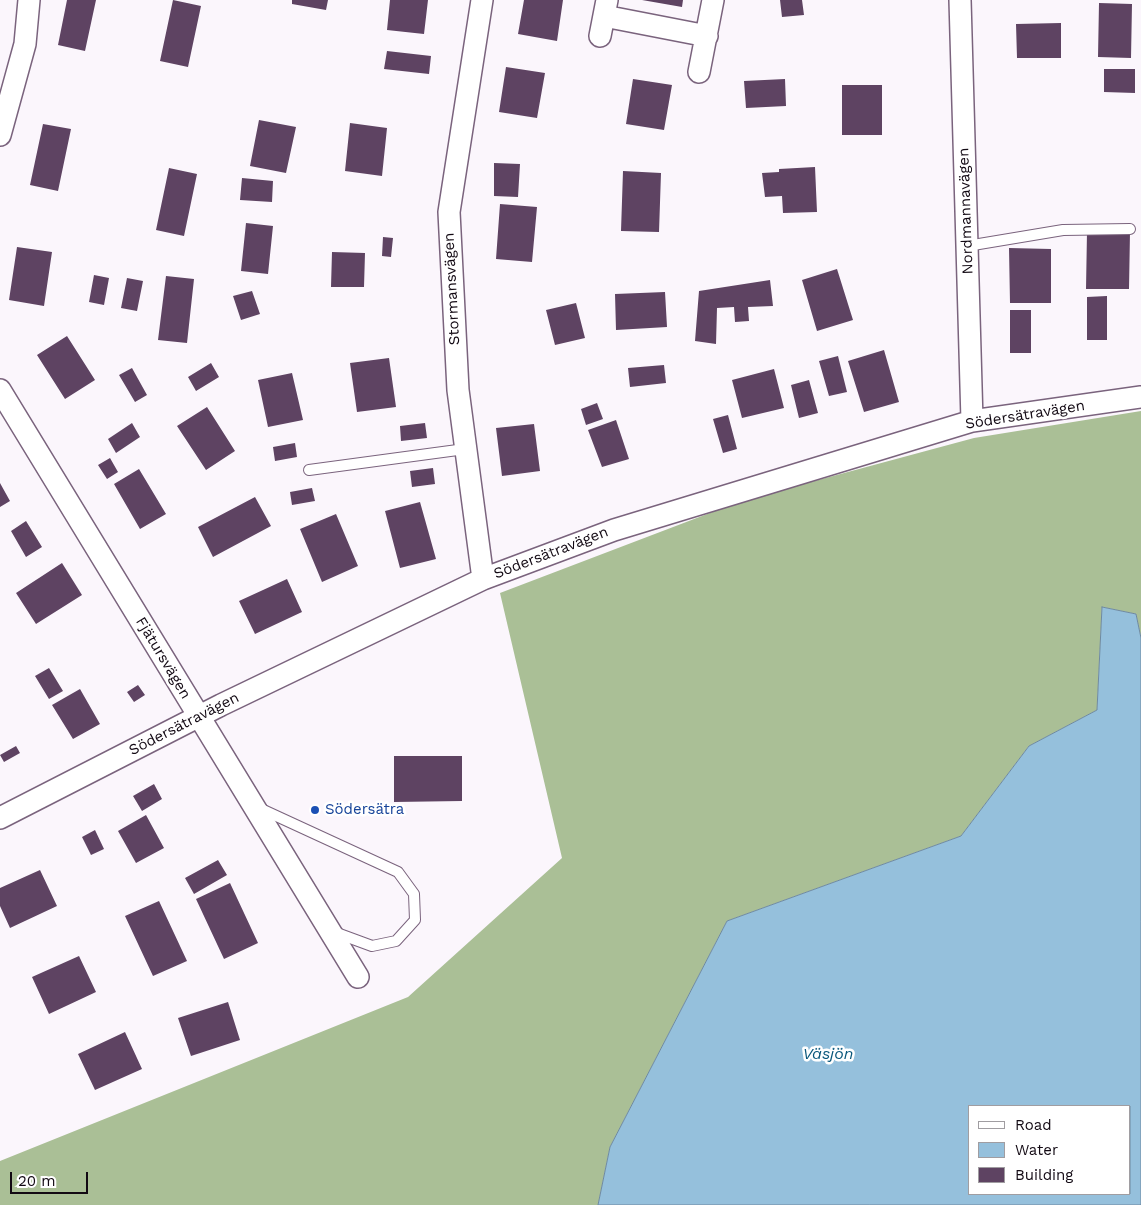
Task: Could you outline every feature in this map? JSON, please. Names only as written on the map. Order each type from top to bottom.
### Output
[{"type":"street","points":[[0,135],[24,44],[29,0]]},
{"type":"street","name":"Stormansvägen","points":[[482,0],[449,212],[458,390],[464,449],[483,579]]},
{"type":"street","points":[[699,72],[708,36],[713,0]]},
{"type":"street","name":"Nordmannavägen","points":[[960,0],[972,421]]},
{"type":"street","points":[[603,17],[708,36]]},
{"type":"street","name":"Fjätursvägen","points":[[0,390],[358,977]]},
{"type":"street","name":"Södersätravägen","points":[[0,818],[198,716],[483,579],[614,530],[972,421],[1141,397]]},
{"type":"lane","points":[[967,246],[1063,230],[1130,229]]},
{"type":"lane","points":[[309,470],[464,449]]},
{"type":"lane","points":[[251,804],[398,872],[414,894],[414,920],[396,941],[372,946],[329,930]]},
{"type":"green space","points":[[1141,411],[1141,638],[1136,614],[1102,607],[1097,710],[1029,746],[961,836],[727,921],[610,1147],[598,1205],[0,1205],[0,1161],[408,997],[562,858],[500,593],[744,500],[974,438]]},
{"type":"water","name":"Väsjön","points":[[1102,607],[1136,614],[1141,638],[1141,1205],[598,1205],[610,1147],[727,921],[961,836],[1029,746],[1097,710]]},
{"type":"building","points":[[67,0],[96,0],[85,51],[58,45]]},
{"type":"building","points":[[173,0],[201,6],[188,67],[160,61]]},
{"type":"building","points":[[292,0],[328,0],[326,10],[292,4]]},
{"type":"building","points":[[390,0],[428,0],[424,34],[387,30]]},
{"type":"building","points":[[524,0],[563,0],[557,41],[518,34]]},
{"type":"building","points":[[642,0],[683,0],[682,7]]},
{"type":"building","points":[[780,0],[802,0],[804,15],[782,17]]},
{"type":"building","points":[[1099,3],[1132,4],[1131,58],[1098,57]]},
{"type":"building","points":[[1061,23],[1061,58],[1017,58],[1016,24]]},
{"type":"building","points":[[387,51],[431,56],[429,74],[384,69]]},
{"type":"building","points":[[506,67],[545,73],[537,118],[499,112]]},
{"type":"building","points":[[1104,69],[1135,69],[1135,93],[1104,92]]},
{"type":"building","points":[[633,79],[672,85],[664,130],[626,124]]},
{"type":"building","points":[[785,79],[786,106],[746,108],[744,81]]},
{"type":"building","points":[[842,85],[882,85],[882,135],[842,135]]},
{"type":"building","points":[[259,120],[296,127],[286,173],[250,166]]},
{"type":"building","points":[[350,123],[387,128],[382,176],[345,171]]},
{"type":"building","points":[[43,124],[71,129],[58,191],[30,185]]},
{"type":"building","points":[[494,163],[520,164],[518,197],[494,196]]},
{"type":"building","points":[[815,167],[817,212],[783,213],[782,196],[765,197],[762,173],[779,172],[779,169]]},
{"type":"building","points":[[169,168],[197,174],[184,236],[156,230]]},
{"type":"building","points":[[623,171],[661,173],[659,232],[621,231]]},
{"type":"building","points":[[242,178],[273,181],[272,202],[240,200]]},
{"type":"building","points":[[500,204],[537,207],[532,262],[496,259]]},
{"type":"building","points":[[246,223],[273,226],[268,274],[241,271]]},
{"type":"building","points":[[1087,232],[1130,232],[1129,289],[1086,289]]},
{"type":"building","points":[[383,237],[393,238],[391,257],[382,256]]},
{"type":"building","points":[[17,247],[52,252],[44,306],[9,300]]},
{"type":"building","points":[[1009,248],[1051,249],[1051,303],[1010,303]]},
{"type":"building","points":[[332,252],[365,253],[364,287],[331,287]]},
{"type":"building","points":[[837,269],[853,320],[817,331],[802,280]]},
{"type":"building","points":[[94,275],[109,278],[104,305],[89,302]]},
{"type":"building","points":[[166,276],[194,279],[187,343],[158,340]]},
{"type":"building","points":[[127,278],[143,281],[137,311],[121,308]]},
{"type":"building","points":[[770,280],[773,306],[748,307],[749,321],[735,322],[734,307],[717,308],[716,344],[695,341],[699,291]]},
{"type":"building","points":[[252,291],[260,314],[241,320],[233,296]]},
{"type":"building","points":[[665,292],[667,327],[616,330],[615,294]]},
{"type":"building","points":[[1107,296],[1107,340],[1087,340],[1087,297]]},
{"type":"building","points":[[576,303],[585,338],[555,345],[546,310]]},
{"type":"building","points":[[1010,310],[1031,310],[1031,353],[1010,353]]},
{"type":"building","points":[[67,336],[95,380],[65,399],[37,355]]},
{"type":"building","points":[[884,350],[899,402],[864,412],[848,361]]},
{"type":"building","points":[[838,356],[847,392],[829,396],[819,361]]},
{"type":"building","points":[[389,358],[396,407],[357,412],[350,363]]},
{"type":"building","points":[[211,363],[219,377],[196,391],[188,377]]},
{"type":"building","points":[[664,365],[666,383],[630,387],[628,368]]},
{"type":"building","points":[[132,368],[147,395],[135,402],[119,375]]},
{"type":"building","points":[[774,369],[784,408],[742,418],[732,380]]},
{"type":"building","points":[[292,373],[303,420],[268,427],[258,380]]},
{"type":"building","points":[[809,380],[818,413],[799,418],[791,385]]},
{"type":"building","points":[[597,403],[603,419],[586,425],[581,409]]},
{"type":"building","points":[[207,407],[235,451],[206,470],[177,426]]},
{"type":"building","points":[[728,415],[737,449],[723,453],[713,419]]},
{"type":"building","points":[[616,420],[629,459],[602,467],[588,430]]},
{"type":"building","points":[[132,423],[140,437],[116,453],[108,439]]},
{"type":"building","points":[[425,423],[427,438],[401,441],[400,426]]},
{"type":"building","points":[[534,424],[540,471],[502,476],[496,428]]},
{"type":"building","points":[[295,443],[297,457],[275,461],[273,447]]},
{"type":"building","points":[[110,458],[118,472],[107,479],[98,465]]},
{"type":"building","points":[[433,468],[435,484],[412,487],[410,471]]},
{"type":"building","points":[[139,469],[166,514],[140,529],[114,484]]},
{"type":"building","points":[[0,483],[10,501],[0,507]]},
{"type":"building","points":[[312,488],[315,501],[292,505],[290,492]]},
{"type":"building","points":[[255,497],[271,526],[213,557],[198,527]]},
{"type":"building","points":[[420,502],[436,559],[400,568],[385,511]]},
{"type":"building","points":[[336,514],[358,566],[322,582],[300,529]]},
{"type":"building","points":[[26,521],[42,547],[26,557],[11,531]]},
{"type":"building","points":[[62,563],[82,595],[36,624],[16,593]]},
{"type":"building","points":[[287,579],[302,612],[255,634],[239,601]]},
{"type":"building","points":[[49,668],[63,691],[49,699],[35,676]]},
{"type":"building","points":[[138,685],[145,695],[134,702],[127,692]]},
{"type":"building","points":[[80,689],[100,724],[73,739],[52,705]]},
{"type":"building","points":[[16,746],[20,753],[4,762],[0,755]]},
{"type":"building","points":[[394,756],[462,756],[462,801],[394,802]]},
{"type":"building","points":[[154,784],[162,799],[142,811],[133,796]]},
{"type":"building","points":[[146,815],[164,848],[136,863],[118,831]]},
{"type":"building","points":[[95,830],[104,849],[91,855],[82,837]]},
{"type":"building","points":[[218,860],[227,875],[194,894],[185,878]]},
{"type":"building","points":[[40,870],[57,906],[10,928],[0,906],[0,888]]},
{"type":"building","points":[[230,883],[258,943],[224,959],[196,899]]},
{"type":"building","points":[[159,901],[187,961],[153,976],[125,916]]},
{"type":"building","points":[[79,956],[96,992],[49,1014],[32,977]]},
{"type":"building","points":[[228,1002],[240,1040],[191,1056],[178,1018]]},
{"type":"building","points":[[125,1032],[142,1069],[95,1090],[78,1054]]},
{"type":"place","name":"Södersätra","points":[[315,810]]}]
